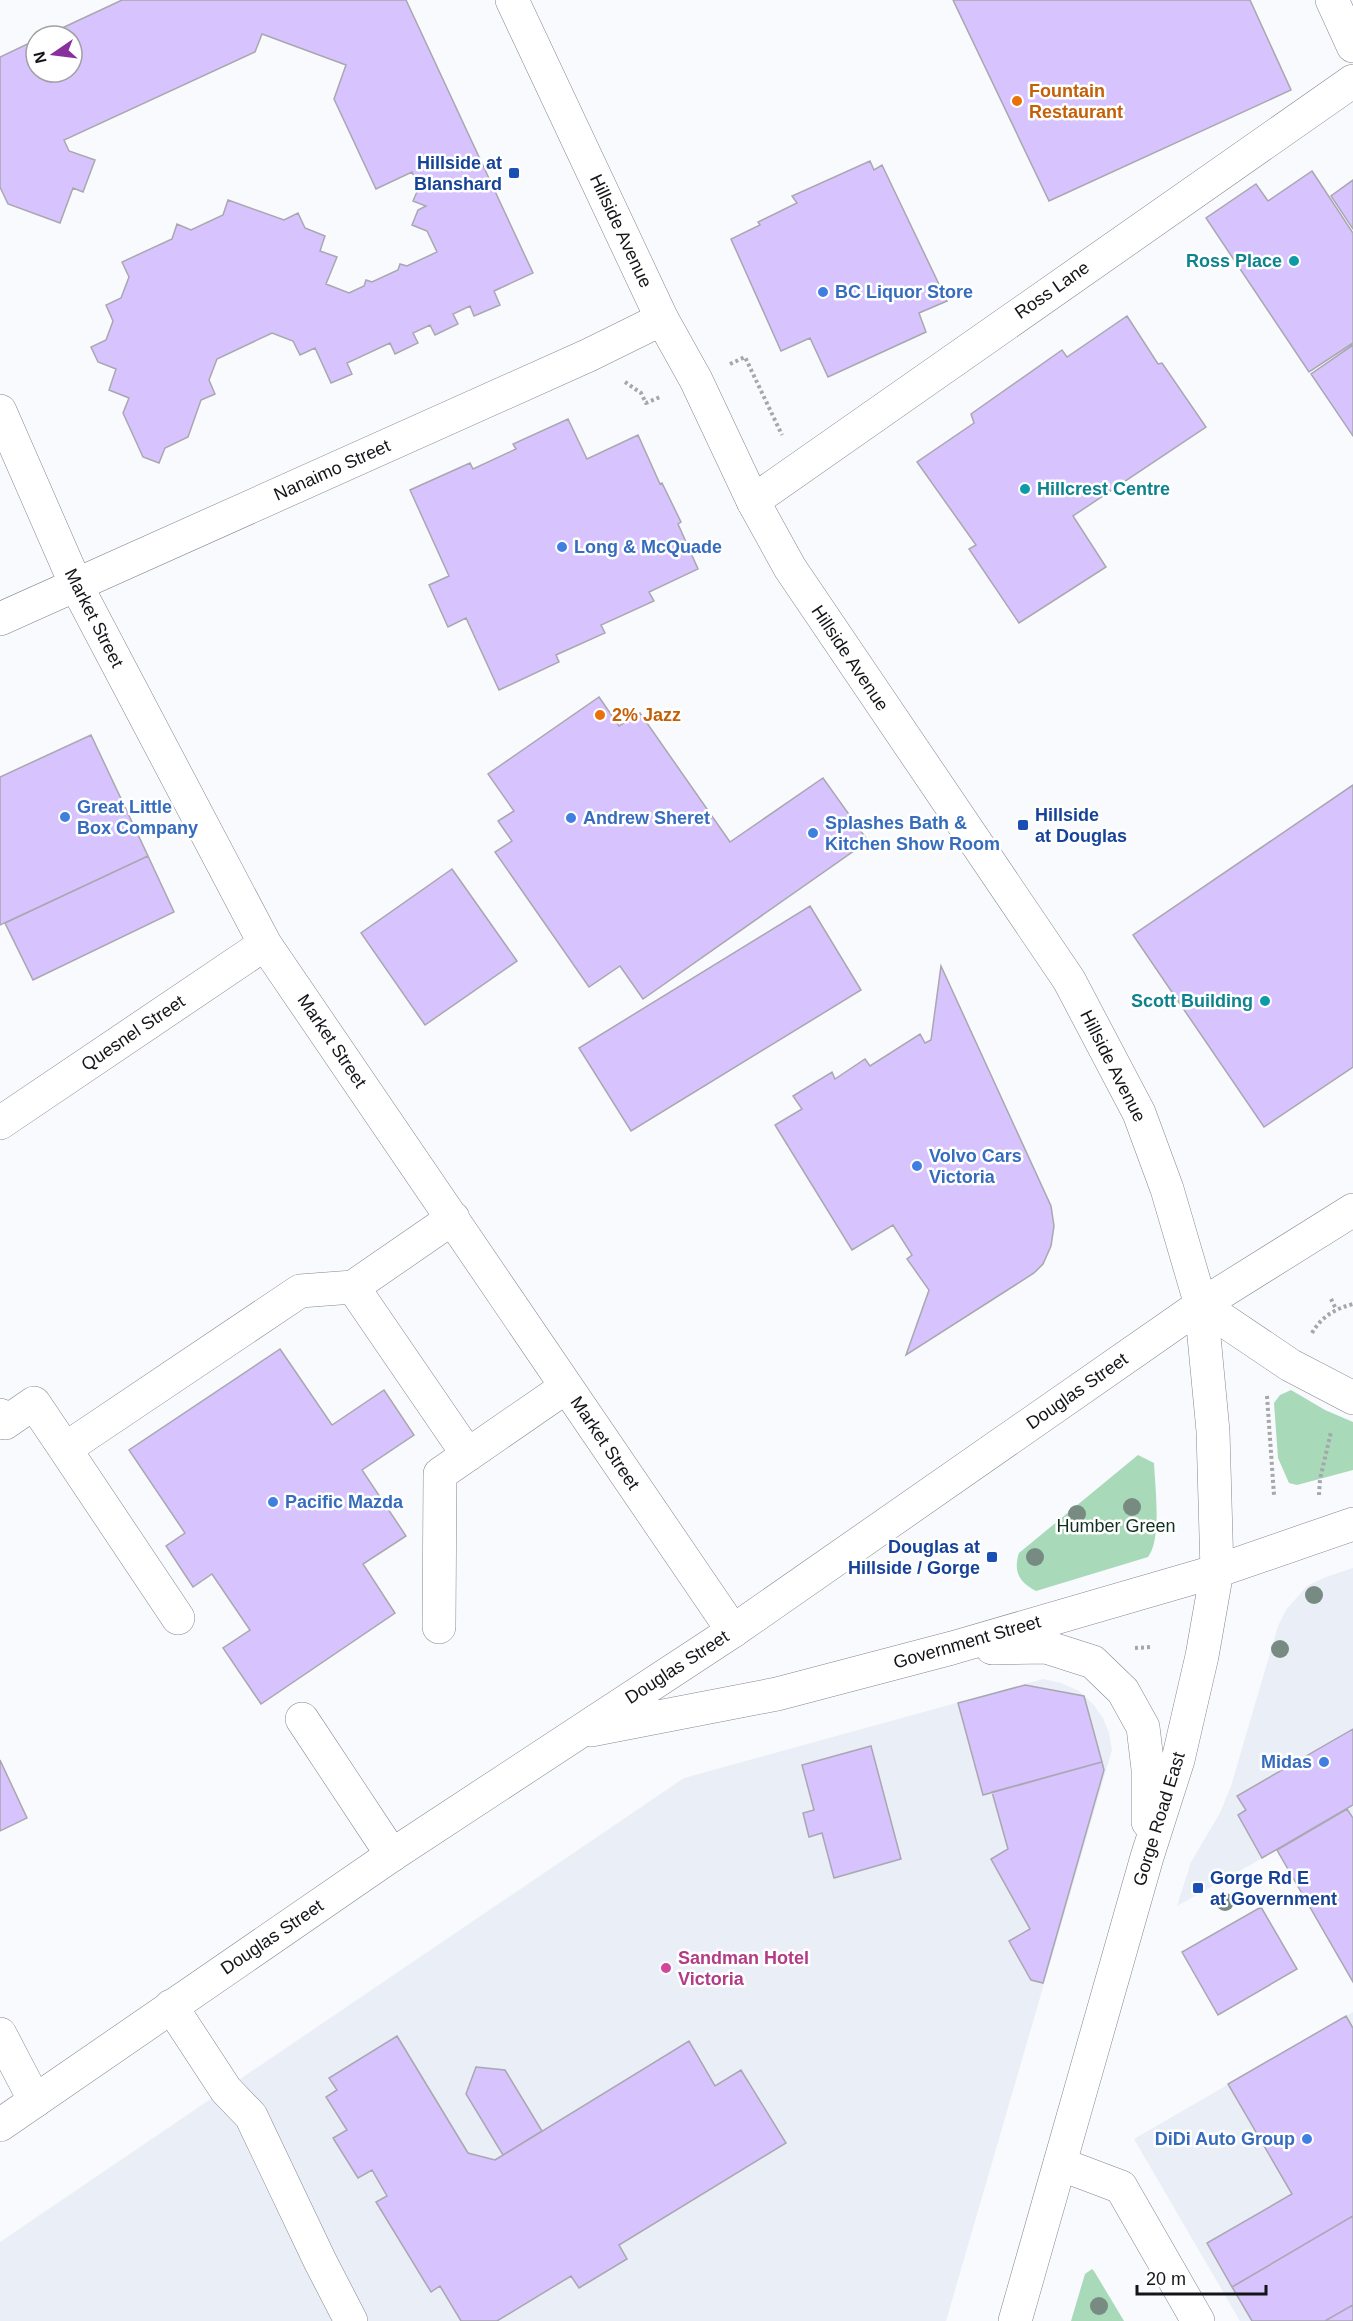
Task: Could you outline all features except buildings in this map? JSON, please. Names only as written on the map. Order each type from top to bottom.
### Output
[{"type":"main road","name":"Hillside Avenue","points":[[512,0],[662,319],[696,380],[753,501],[790,568],[1069,980],[1139,1113],[1167,1189],[1201,1305]]},
{"type":"main road","points":[[1332,0],[1353,46]]},
{"type":"main road","name":"Ross Lane","points":[[753,501],[1353,81]]},
{"type":"main road","name":"Nanaimo Street","points":[[0,619],[579,360],[662,319]]},
{"type":"main road","name":"Market Street","points":[[0,411],[76,585],[265,944],[733,1631]]},
{"type":"main road","name":"Quesnel Street","points":[[0,1123],[265,944]]},
{"type":"main road","name":"Douglas Street","points":[[0,2125],[392,1855],[733,1631],[1201,1305],[1353,1210]]},
{"type":"main road","points":[[65,1449],[300,1291],[353,1287],[453,1218]]},
{"type":"main road","points":[[353,1287],[468,1455]]},
{"type":"main road","points":[[1201,1305],[1290,1365],[1353,1398]]},
{"type":"main road","name":"Gorge Road East","points":[[1015,2321],[1147,1857],[1178,1760],[1202,1656],[1217,1571],[1213,1431],[1201,1305]]},
{"type":"main road","points":[[439,1627],[440,1473],[566,1387]]},
{"type":"main road","points":[[0,1414],[5,1423],[34,1403],[178,1618]]},
{"type":"main road","name":"Government Street","points":[[574,1734],[777,1694],[952,1648],[1217,1571],[1353,1524]]},
{"type":"main road","points":[[952,1648],[1046,1647],[1094,1662],[1123,1691],[1143,1727],[1148,1769],[1147,1857]]},
{"type":"main road","points":[[302,1719],[392,1855]]},
{"type":"main road","points":[[171,2006],[226,2090],[251,2116],[351,2321]]},
{"type":"main road","points":[[0,2034],[34,2101]]},
{"type":"main road","points":[[1060,2164],[1121,2187],[1198,2321]]},
{"type":"path","points":[[745,357],[791,455],[808,463]]},
{"type":"path","points":[[1331,1299],[1336,1309]]},
{"type":"path","points":[[1307,1341],[1319,1321],[1336,1309],[1353,1304]]},
{"type":"path","points":[[1267,1395],[1274,1495]]},
{"type":"path","points":[[1315,1537],[1320,1479],[1333,1426]]},
{"type":"path","points":[[1130,1649],[1152,1647]]},
{"type":"shaded area","points":[[1353,1568],[1353,1982],[1277,1850],[1177,1906],[1191,1862],[1220,1813],[1231,1786],[1278,1626],[1286,1610],[1307,1586]]},
{"type":"shaded area","name":"Sandman Hotel Victoria","points":[[1043,1679],[1061,1683],[1079,1691],[1093,1704],[1103,1718],[1112,1750],[946,2321],[0,2321],[0,2242],[684,1778]]},
{"type":"shaded area","points":[[1353,2012],[1353,2321],[1240,2321],[1134,2139]]},
{"type":"green space","points":[[1291,1390],[1325,1410],[1353,1422],[1353,1470],[1297,1485],[1289,1483],[1278,1458],[1274,1403],[1280,1395]]},
{"type":"green space","name":"Humber Green","points":[[1138,1455],[1154,1463],[1156,1526],[1155,1538],[1148,1557],[1036,1591],[1025,1584],[1017,1571],[1019,1553]]},
{"type":"green space","points":[[1092,2269],[1124,2321],[1071,2321],[1085,2274]]},
{"type":"place","name":"Fountain Restaurant","points":[[1017,101]]},
{"type":"place","name":"Hillside at Blanshard","points":[[514,173]]},
{"type":"place","name":"Ross Place","points":[[1294,261]]},
{"type":"place","name":"BC Liquor Store","points":[[823,292]]},
{"type":"place","name":"Hillcrest Centre","points":[[1025,489]]},
{"type":"place","name":"Long & McQuade","points":[[562,547]]},
{"type":"place","name":"2% Jazz","points":[[600,715]]},
{"type":"place","name":"Great Little Box Company","points":[[65,817]]},
{"type":"place","name":"Andrew Sheret","points":[[571,818]]},
{"type":"place","name":"Hillside at Douglas","points":[[1023,825]]},
{"type":"place","name":"Splashes Bath & Kitchen Show Room","points":[[813,833]]},
{"type":"place","name":"Scott Building","points":[[1265,1001]]},
{"type":"place","name":"Volvo Cars Victoria","points":[[917,1166]]},
{"type":"place","name":"Pacific Mazda","points":[[273,1502]]},
{"type":"place","name":"Douglas at Hillside / Gorge","points":[[992,1557]]},
{"type":"place","name":"Midas","points":[[1324,1762]]},
{"type":"place","name":"Gorge Rd E at Government","points":[[1198,1888]]},
{"type":"place","name":"Sandman Hotel Victoria","points":[[666,1968]]},
{"type":"place","name":"DiDi Auto Group","points":[[1307,2139]]}]
